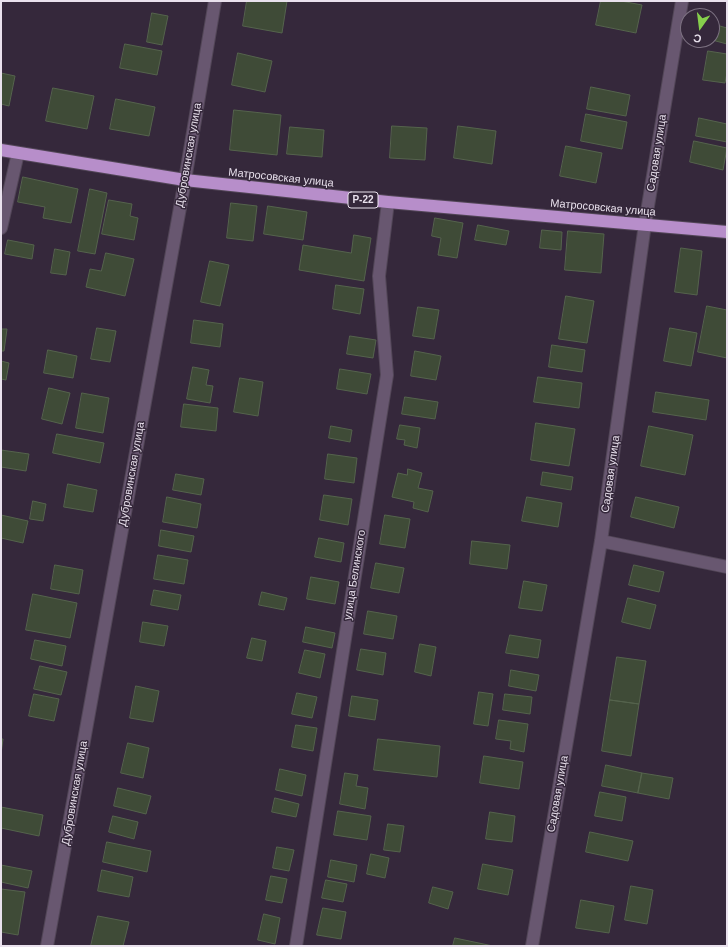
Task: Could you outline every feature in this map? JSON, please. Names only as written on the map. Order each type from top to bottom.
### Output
[{"type":"highway","name":"Матросовская улица","points":[[1,150],[185,180],[388,202],[727,232]]},
{"type":"street","name":"Дубровинская улица","points":[[47,946],[185,180],[215,1]]},
{"type":"street","name":"Садовая улица","points":[[532,946],[601,541],[645,224],[682,1]]},
{"type":"street","points":[[1,228],[18,153]]},
{"type":"street","name":"улица Белинского","points":[[296,946],[387,375],[379,276],[388,202]]},
{"type":"street","points":[[601,541],[727,566]]},
{"type":"building","points":[[247,1],[287,1],[282,33],[243,26]]},
{"type":"building","points":[[601,1],[621,1],[642,5],[636,33],[596,25]]},
{"type":"building","points":[[152,13],[168,16],[162,45],[147,42]]},
{"type":"building","points":[[720,26],[727,28],[727,44],[720,42]]},
{"type":"building","points":[[125,44],[162,51],[157,75],[120,68]]},
{"type":"building","points":[[708,51],[727,54],[727,73],[725,83],[703,80]]},
{"type":"building","points":[[238,53],[272,61],[265,92],[232,85]]},
{"type":"building","points":[[1,73],[15,76],[9,106],[1,104]]},
{"type":"building","points":[[591,87],[630,95],[626,116],[587,109]]},
{"type":"building","points":[[53,88],[94,96],[87,129],[46,121]]},
{"type":"building","points":[[116,99],[155,107],[149,136],[110,129]]},
{"type":"building","points":[[234,110],[281,115],[277,155],[230,150]]},
{"type":"building","points":[[586,114],[627,122],[622,149],[581,141]]},
{"type":"building","points":[[699,118],[727,124],[727,142],[696,136]]},
{"type":"building","points":[[392,126],[427,128],[425,160],[390,158]]},
{"type":"building","points":[[458,126],[496,131],[492,164],[454,158]]},
{"type":"building","points":[[290,127],[324,130],[322,157],[287,154]]},
{"type":"building","points":[[694,141],[727,148],[723,170],[690,162]]},
{"type":"building","points":[[566,146],[602,153],[596,183],[560,176]]},
{"type":"building","points":[[23,177],[78,189],[71,223],[43,218],[45,207],[18,202]]},
{"type":"building","points":[[90,189],[107,193],[95,254],[78,251]]},
{"type":"building","points":[[109,200],[132,204],[130,216],[138,218],[134,240],[102,234]]},
{"type":"building","points":[[231,203],[257,206],[253,241],[227,238]]},
{"type":"building","points":[[268,206],[307,212],[303,240],[264,234]]},
{"type":"building","points":[[435,218],[463,223],[457,258],[438,255],[441,238],[432,236]]},
{"type":"building","points":[[478,225],[509,231],[506,245],[475,240]]},
{"type":"building","points":[[542,230],[562,232],[561,250],[540,248]]},
{"type":"building","points":[[568,231],[604,234],[601,273],[565,270]]},
{"type":"building","points":[[354,235],[371,238],[364,281],[299,270],[303,245],[351,253]]},
{"type":"building","points":[[8,240],[34,245],[32,259],[5,254]]},
{"type":"building","points":[[681,248],[702,251],[697,295],[675,292]]},
{"type":"building","points":[[55,249],[70,252],[66,275],[51,273]]},
{"type":"building","points":[[106,253],[134,259],[125,296],[86,287],[90,269],[101,271]]},
{"type":"building","points":[[210,261],[229,265],[220,306],[201,302]]},
{"type":"building","points":[[336,285],[364,289],[360,314],[333,309]]},
{"type":"building","points":[[566,296],[594,301],[587,343],[559,339]]},
{"type":"building","points":[[707,306],[727,310],[727,358],[698,352]]},
{"type":"building","points":[[418,307],[439,310],[434,339],[413,336]]},
{"type":"building","points":[[194,320],[223,324],[220,347],[191,343]]},
{"type":"building","points":[[97,328],[116,331],[110,362],[91,359]]},
{"type":"building","points":[[670,328],[697,333],[691,366],[664,361]]},
{"type":"building","points":[[1,329],[7,329],[4,351],[1,351]]},
{"type":"building","points":[[350,336],[376,340],[373,358],[347,354]]},
{"type":"building","points":[[552,345],[585,350],[582,372],[549,367]]},
{"type":"building","points":[[48,350],[77,356],[73,378],[44,373]]},
{"type":"building","points":[[415,351],[441,356],[436,380],[411,376]]},
{"type":"building","points":[[1,361],[9,363],[6,380],[1,379]]},
{"type":"building","points":[[193,367],[209,370],[206,385],[213,386],[210,403],[187,399]]},
{"type":"building","points":[[340,369],[371,374],[367,394],[337,389]]},
{"type":"building","points":[[538,377],[582,383],[579,408],[534,402]]},
{"type":"building","points":[[240,378],[263,382],[258,416],[234,412]]},
{"type":"building","points":[[49,388],[70,393],[62,424],[42,419]]},
{"type":"building","points":[[656,392],[709,400],[706,420],[653,412]]},
{"type":"building","points":[[82,393],[109,398],[103,433],[76,428]]},
{"type":"building","points":[[405,397],[438,402],[435,419],[402,414]]},
{"type":"building","points":[[184,404],[218,408],[216,431],[181,427]]},
{"type":"building","points":[[536,423],[575,429],[569,466],[531,460]]},
{"type":"building","points":[[400,425],[420,428],[417,448],[404,445],[405,440],[397,439]]},
{"type":"building","points":[[331,426],[352,430],[350,442],[329,438]]},
{"type":"building","points":[[649,426],[693,435],[685,475],[641,466]]},
{"type":"building","points":[[57,434],[104,443],[100,463],[53,453]]},
{"type":"building","points":[[1,450],[29,454],[26,471],[1,467]]},
{"type":"building","points":[[328,454],[357,458],[354,483],[325,479]]},
{"type":"building","points":[[408,469],[422,473],[418,488],[433,491],[428,512],[413,508],[414,502],[392,497],[398,473],[407,475]]},
{"type":"building","points":[[543,472],[573,477],[571,490],[541,485]]},
{"type":"building","points":[[176,474],[204,479],[201,495],[173,490]]},
{"type":"building","points":[[68,484],[97,490],[93,512],[64,507]]},
{"type":"building","points":[[324,495],[352,499],[348,525],[320,520]]},
{"type":"building","points":[[167,497],[201,504],[197,528],[163,522]]},
{"type":"building","points":[[527,497],[562,503],[558,527],[522,521]]},
{"type":"building","points":[[636,497],[679,507],[674,528],[631,517]]},
{"type":"building","points":[[33,501],[46,504],[43,521],[30,519]]},
{"type":"building","points":[[1,515],[28,521],[23,543],[1,538]]},
{"type":"building","points":[[385,515],[410,519],[405,548],[380,544]]},
{"type":"building","points":[[161,530],[194,536],[191,552],[159,546]]},
{"type":"building","points":[[319,538],[344,543],[341,562],[315,557]]},
{"type":"building","points":[[472,541],[510,545],[507,569],[470,564]]},
{"type":"building","points":[[158,555],[188,560],[184,584],[154,579]]},
{"type":"building","points":[[376,563],[404,568],[399,593],[371,588]]},
{"type":"building","points":[[55,565],[83,570],[79,594],[51,589]]},
{"type":"building","points":[[634,565],[664,572],[659,592],[629,585]]},
{"type":"building","points":[[311,577],[339,582],[335,604],[307,599]]},
{"type":"building","points":[[524,581],[547,585],[542,611],[519,608]]},
{"type":"building","points":[[154,590],[181,595],[178,610],[151,605]]},
{"type":"building","points":[[262,592],[287,598],[284,610],[259,605]]},
{"type":"building","points":[[33,594],[77,603],[70,638],[26,630]]},
{"type":"building","points":[[628,598],[656,605],[650,629],[622,622]]},
{"type":"building","points":[[368,611],[397,616],[393,639],[364,634]]},
{"type":"building","points":[[143,622],[168,626],[164,646],[140,642]]},
{"type":"building","points":[[306,627],[335,633],[332,648],[303,642]]},
{"type":"building","points":[[510,635],[541,640],[538,658],[506,653]]},
{"type":"building","points":[[252,638],[266,641],[262,661],[247,658]]},
{"type":"building","points":[[35,640],[66,646],[62,666],[31,659]]},
{"type":"building","points":[[420,644],[436,647],[431,676],[415,672]]},
{"type":"building","points":[[361,649],[386,653],[383,675],[357,670]]},
{"type":"building","points":[[305,650],[325,654],[320,678],[299,673]]},
{"type":"building","points":[[617,657],[646,661],[639,704],[610,700]]},
{"type":"building","points":[[40,666],[67,672],[61,695],[34,689]]},
{"type":"building","points":[[511,670],[539,675],[536,691],[509,686]]},
{"type":"building","points":[[136,686],[159,691],[153,722],[130,718]]},
{"type":"building","points":[[479,692],[493,694],[488,726],[474,724]]},
{"type":"building","points":[[297,693],[317,697],[312,718],[292,714]]},
{"type":"building","points":[[34,694],[59,699],[54,721],[29,716]]},
{"type":"building","points":[[505,694],[532,697],[530,714],[503,710]]},
{"type":"building","points":[[352,696],[378,700],[375,720],[349,716]]},
{"type":"building","points":[[610,700],[639,704],[631,756],[602,751]]},
{"type":"building","points":[[499,720],[528,724],[524,752],[510,749],[511,741],[496,739]]},
{"type":"building","points":[[296,725],[317,728],[313,751],[292,747]]},
{"type":"building","points":[[1,739],[3,739],[1,754]]},
{"type":"building","points":[[378,739],[440,746],[437,777],[374,770]]},
{"type":"building","points":[[128,743],[149,748],[143,778],[121,773]]},
{"type":"building","points":[[484,756],[523,762],[519,789],[480,783]]},
{"type":"building","points":[[606,765],[642,773],[638,793],[602,786]]},
{"type":"building","points":[[280,769],[306,775],[302,796],[276,790]]},
{"type":"building","points":[[345,773],[358,775],[356,786],[368,788],[365,809],[340,804]]},
{"type":"building","points":[[642,773],[673,778],[669,799],[638,793]]},
{"type":"building","points":[[118,788],[151,796],[146,814],[114,806]]},
{"type":"building","points":[[600,792],[626,797],[622,821],[595,816]]},
{"type":"building","points":[[275,798],[299,804],[296,817],[272,812]]},
{"type":"building","points":[[1,807],[43,815],[39,836],[1,828]]},
{"type":"building","points":[[338,811],[371,816],[367,840],[334,835]]},
{"type":"building","points":[[490,812],[515,816],[512,842],[486,839]]},
{"type":"building","points":[[113,816],[138,822],[134,839],[109,832]]},
{"type":"building","points":[[388,824],[404,826],[400,852],[384,850]]},
{"type":"building","points":[[590,832],[633,841],[628,861],[586,852]]},
{"type":"building","points":[[107,842],[151,851],[147,872],[103,862]]},
{"type":"building","points":[[277,847],[294,850],[289,871],[273,868]]},
{"type":"building","points":[[371,854],[389,858],[385,878],[367,874]]},
{"type":"building","points":[[331,860],[357,865],[354,882],[328,877]]},
{"type":"building","points":[[483,864],[513,870],[508,895],[478,889]]},
{"type":"building","points":[[1,865],[32,871],[28,888],[1,882]]},
{"type":"building","points":[[102,870],[133,877],[129,897],[98,891]]},
{"type":"building","points":[[271,876],[287,879],[282,903],[266,900]]},
{"type":"building","points":[[326,880],[347,884],[343,902],[322,898]]},
{"type":"building","points":[[631,886],[653,890],[647,924],[625,920]]},
{"type":"building","points":[[433,887],[453,892],[448,909],[429,903]]},
{"type":"building","points":[[1,889],[25,892],[18,935],[1,932]]},
{"type":"building","points":[[581,900],[614,906],[609,933],[576,928]]},
{"type":"building","points":[[323,908],[346,912],[341,939],[317,935]]},
{"type":"building","points":[[264,914],[280,918],[275,944],[258,940]]},
{"type":"building","points":[[98,916],[129,922],[123,946],[91,946]]},
{"type":"building","points":[[455,938],[493,946],[453,946]]}]
